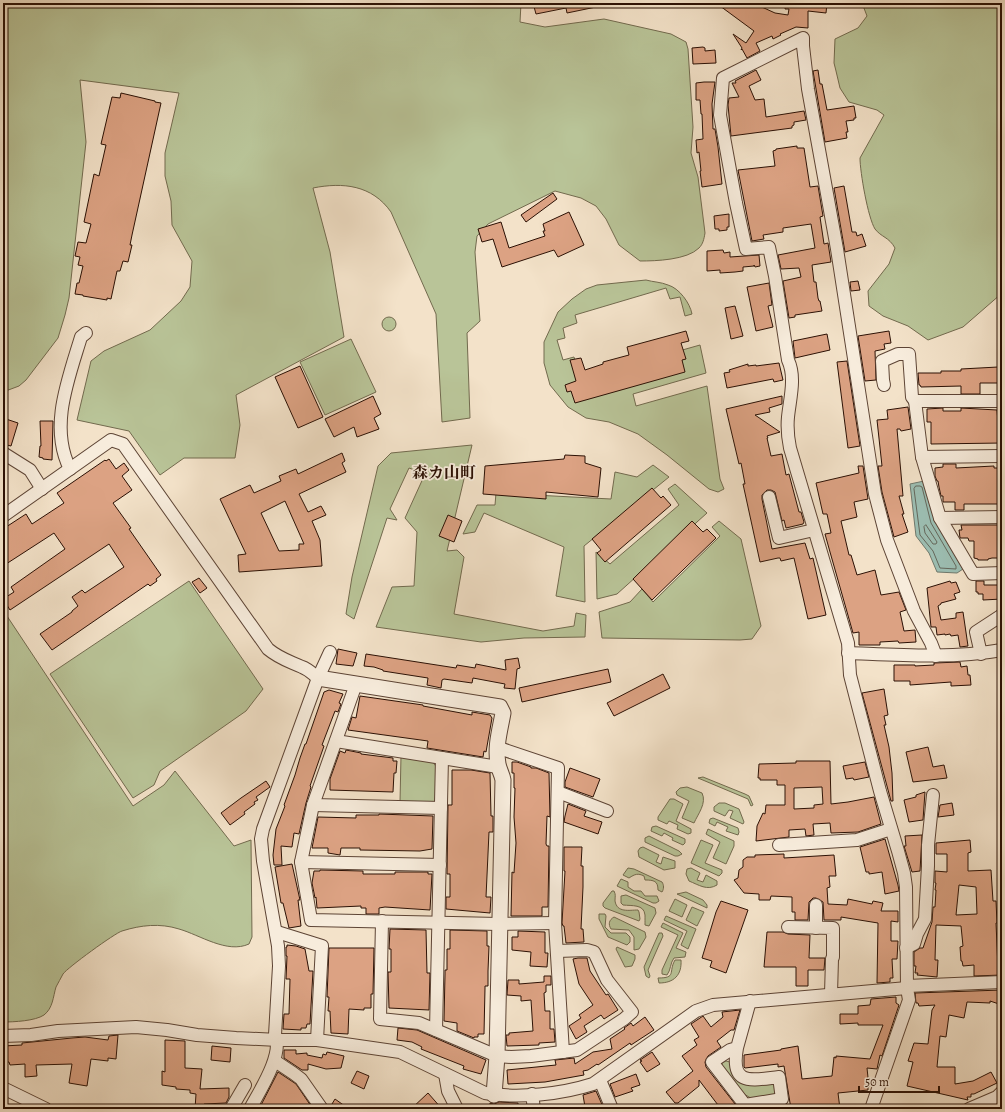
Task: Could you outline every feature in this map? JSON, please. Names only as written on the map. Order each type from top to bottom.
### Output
[{"type":"street","points":[[871,1109],[909,1000],[907,987],[906,887],[898,851],[880,791],[850,675],[848,643],[830,579],[798,478],[787,435],[791,395],[791,368],[788,360],[774,269],[769,247],[746,249],[721,127],[720,108],[724,78],[803,38],[808,89],[837,249],[875,494],[888,540],[914,611],[931,643],[936,656]]},
{"type":"street","points":[[70,469],[64,458],[61,441],[60,420],[81,337],[86,333]]},
{"type":"street","points":[[884,385],[882,380],[882,361],[898,354],[909,354],[912,397],[914,401],[922,457],[940,518],[973,574],[1002,573]]},
{"type":"street","points":[[914,401],[1002,401]]},
{"type":"street","points":[[3,516],[111,440],[123,444],[268,649],[276,656],[304,667],[318,678],[500,706],[503,713],[496,747],[498,767],[503,780],[497,1056],[494,1095]]},
{"type":"street","points":[[3,453],[30,470],[42,488]]},
{"type":"street","points":[[922,457],[1002,456]]},
{"type":"street","points":[[769,497],[779,538],[814,530]]},
{"type":"street","points":[[940,518],[1002,517]]},
{"type":"street","points":[[981,654],[976,632],[1002,615]]},
{"type":"street","points":[[848,653],[936,656],[981,654],[1002,650]]},
{"type":"street","points":[[250,1109],[275,1061],[278,1040],[275,1035],[279,966],[276,932],[263,861],[261,839],[263,829],[318,678],[330,652]]},
{"type":"street","points":[[356,684],[313,805],[301,862],[311,920],[499,924],[555,922]]},
{"type":"street","points":[[336,741],[498,767]]},
{"type":"street","points":[[496,747],[558,768],[555,922],[563,1052]]},
{"type":"street","points":[[436,1030],[442,758]]},
{"type":"street","points":[[558,792],[607,811]]},
{"type":"street","points":[[906,948],[914,944],[917,934],[925,919],[928,845],[934,795]]},
{"type":"street","points":[[313,805],[441,808]]},
{"type":"street","points":[[779,845],[858,840],[891,829]]},
{"type":"street","points":[[301,862],[440,865]]},
{"type":"street","points":[[816,905],[816,928]]},
{"type":"street","points":[[382,921],[380,1019],[419,1024],[497,1056],[531,1056],[577,1050],[624,1019],[632,1012],[607,980],[594,952],[587,950],[557,951]]},
{"type":"street","points":[[788,927],[833,928],[831,994]]},
{"type":"street","points":[[276,932],[322,946],[317,1040]]},
{"type":"street","points":[[3,1036],[136,1027],[197,1035],[278,1040],[317,1040],[400,1052],[485,1093],[494,1095],[532,1094],[581,1088],[600,1080],[696,1011],[713,1004],[907,987],[1002,982]]},
{"type":"street","points":[[737,1048],[730,1050],[712,1062],[745,1105],[782,1099],[779,1077],[750,1080],[745,1079],[741,1077],[736,1068],[735,1060],[737,1048],[750,1001]]},
{"type":"street","points":[[275,1061],[300,1079],[322,1109]]},
{"type":"street","points":[[445,1074],[448,1091],[457,1109]]},
{"type":"street","points":[[600,1080],[612,1109]]},
{"type":"street","points":[[231,1109],[245,1085]]},
{"type":"street","points":[[3,1088],[46,1109]]},
{"type":"street","points":[[532,1094],[534,1109]]},
{"type":"street","points":[[968,1109],[1000,1096]]},
{"type":"green space","points":[[3,3],[521,3],[520,22],[545,27],[604,19],[671,34],[686,42],[688,49],[693,127],[691,153],[698,177],[705,233],[703,241],[699,248],[687,255],[671,259],[640,261],[619,245],[606,219],[596,206],[581,198],[555,191],[488,224],[477,236],[475,252],[480,321],[467,333],[470,418],[442,422],[436,314],[391,212],[375,196],[366,191],[335,185],[313,188],[330,252],[344,337],[236,395],[240,425],[235,458],[184,458],[160,475],[129,431],[77,420],[91,361],[104,351],[150,330],[181,301],[190,287],[192,261],[172,225],[171,201],[165,176],[165,153],[179,93],[80,80],[86,142],[69,298],[65,315],[58,338],[26,380],[19,386],[3,392]]},
{"type":"green space","points":[[862,3],[1002,3],[1002,294],[963,327],[928,340],[908,326],[883,316],[869,306],[868,291],[889,264],[895,248],[877,232],[872,223],[860,165],[860,158],[884,115],[877,110],[849,102],[840,88],[834,63],[835,39],[858,28],[867,16]]},
{"type":"green space","points":[[646,280],[665,284],[676,289],[686,301],[692,314],[685,316],[680,297],[670,299],[666,288],[575,315],[577,323],[563,328],[565,338],[557,340],[563,360],[574,357],[580,379],[700,345],[706,373],[633,394],[636,406],[707,386],[720,479],[724,489],[718,492],[709,489],[638,434],[609,422],[586,418],[568,407],[550,385],[544,363],[544,342],[558,312],[586,289],[597,285]]},
{"type":"green space","points":[[389,317],[394,319],[396,324],[394,329],[389,331],[384,329],[382,324],[384,319]]},
{"type":"green space","points":[[351,339],[376,392],[325,415],[300,362]]},
{"type":"green space","points":[[472,445],[447,551],[457,550],[464,557],[454,614],[543,631],[574,626],[576,613],[586,615],[585,637],[524,638],[481,642],[376,627],[392,587],[414,586],[417,532],[405,518],[425,474],[409,468],[390,509],[397,520],[387,518],[354,619],[346,614],[352,577],[378,466],[391,453]]},
{"type":"green space","points":[[653,465],[669,477],[584,546],[585,602],[556,596],[564,547],[484,513],[475,532],[463,534],[477,505],[495,505],[496,493],[611,499],[615,472],[637,477]]},
{"type":"green space","points":[[675,484],[707,513],[617,594],[597,599],[596,552],[610,564],[679,505],[668,489]]},
{"type":"green space","points":[[719,521],[741,539],[761,626],[752,639],[602,638],[599,612],[630,602],[642,589],[653,602],[720,536],[712,527]]},
{"type":"green space","points":[[189,581],[263,689],[246,711],[160,771],[154,785],[133,798],[50,674]]},
{"type":"green space","points":[[3,610],[133,806],[164,785],[175,771],[234,846],[251,840],[252,937],[249,944],[232,947],[179,929],[158,925],[136,927],[122,931],[91,951],[63,974],[56,987],[51,1006],[44,1015],[30,1020],[3,1022]]},
{"type":"green space","points":[[401,756],[433,762],[437,768],[437,798],[432,803],[400,802]]},
{"type":"green space","points":[[703,777],[749,796],[753,805],[751,806],[748,799],[698,778]]},
{"type":"green space","points":[[687,787],[702,793],[703,797],[703,805],[694,823],[682,818],[689,801],[677,795],[676,792],[680,788]]},
{"type":"green space","points":[[670,799],[674,799],[683,804],[676,821],[691,829],[691,833],[688,834],[677,829],[678,825],[669,821],[667,824],[658,820],[658,817]]},
{"type":"green space","points":[[719,803],[725,803],[739,809],[744,822],[743,824],[730,818],[733,811],[729,810],[725,816],[714,811],[714,807]]},
{"type":"green space","points":[[713,818],[738,828],[738,835],[726,831],[728,827],[717,822],[715,826],[709,823],[710,819]]},
{"type":"green space","points":[[656,826],[685,839],[685,843],[683,845],[672,840],[673,838],[664,833],[662,836],[651,831],[652,827]]},
{"type":"green space","points":[[708,829],[734,841],[734,846],[726,864],[713,858],[720,842],[706,834]]},
{"type":"green space","points":[[649,836],[682,854],[675,856],[645,842],[645,838]]},
{"type":"green space","points":[[701,840],[713,845],[705,863],[722,870],[722,873],[719,876],[691,863]]},
{"type":"green space","points":[[643,847],[659,855],[656,862],[661,864],[663,857],[675,861],[675,868],[664,870],[639,857],[638,851]]},
{"type":"green space","points":[[628,868],[634,869],[662,882],[664,887],[662,892],[658,890],[655,882],[645,880],[644,876],[640,874],[636,874],[629,878],[623,875]]},
{"type":"green space","points":[[691,868],[700,873],[697,880],[703,882],[706,875],[717,881],[717,885],[713,887],[706,887],[689,881],[686,874],[687,869]]},
{"type":"green space","points":[[621,879],[628,882],[628,887],[634,891],[641,891],[645,896],[657,896],[659,901],[653,903],[617,886]]},
{"type":"green space","points":[[612,891],[615,892],[615,901],[618,907],[624,910],[638,910],[639,921],[603,906],[603,903]]},
{"type":"green space","points":[[686,892],[703,900],[707,905],[707,908],[677,894]]},
{"type":"green space","points":[[626,895],[655,908],[656,913],[649,926],[645,925],[644,911],[640,907],[623,905],[621,903],[621,896]]},
{"type":"green space","points":[[675,899],[687,905],[682,917],[669,911]]},
{"type":"green space","points":[[692,907],[704,912],[697,926],[686,920]]},
{"type":"green space","points":[[599,914],[605,914],[605,927],[611,933],[626,933],[630,937],[630,942],[627,945],[608,937],[599,919]]},
{"type":"green space","points":[[666,916],[696,929],[688,949],[681,945],[687,931],[664,920]]},
{"type":"green space","points":[[614,917],[645,932],[646,937],[639,949],[634,950],[634,937],[629,930],[611,929],[610,922]]},
{"type":"green space","points":[[663,923],[683,933],[676,948],[686,952],[685,957],[674,958],[667,975],[662,974],[662,970],[678,935],[661,927]]},
{"type":"green space","points":[[659,933],[662,933],[663,936],[648,970],[650,976],[649,978],[646,976],[644,967]]},
{"type":"green space","points":[[617,947],[635,955],[632,966],[625,967],[616,949]]},
{"type":"green space","points":[[675,960],[681,960],[680,970],[676,977],[669,982],[659,983],[658,978],[668,977],[671,974]]},
{"type":"green space","points":[[726,1061],[730,1062],[732,1070],[743,1084],[771,1082],[776,1086],[776,1096],[754,1100],[739,1091],[722,1069],[722,1063]]},
{"type":"water","points":[[924,481],[935,521],[963,569],[957,573],[937,572],[929,553],[916,536],[910,484]]},
{"type":"building","points":[[533,3],[596,3],[596,7],[567,13],[566,8],[536,14]]},
{"type":"building","points":[[716,3],[753,3],[775,13],[788,15],[789,9],[785,9],[786,3],[827,3],[826,13],[808,11],[808,28],[796,27],[773,39],[772,36],[756,43],[760,51],[747,58],[733,34],[746,43],[754,31]]},
{"type":"building","points":[[692,48],[705,48],[705,51],[715,50],[716,63],[693,64]]},
{"type":"building","points":[[756,70],[761,80],[749,86],[755,100],[764,99],[766,117],[804,111],[806,120],[794,122],[792,128],[731,136],[728,105],[729,98],[739,97],[732,83],[736,83],[735,81]]},
{"type":"building","points":[[818,70],[827,110],[854,106],[856,118],[854,118],[854,120],[846,121],[848,132],[846,132],[847,138],[825,142],[813,71]]},
{"type":"building","points":[[715,82],[712,104],[713,129],[715,129],[718,147],[722,184],[702,187],[699,152],[697,153],[696,140],[703,139],[702,114],[700,100],[696,100],[696,83]]},
{"type":"building","points":[[121,93],[161,103],[132,235],[130,245],[132,245],[128,262],[123,261],[120,271],[117,271],[111,299],[107,298],[107,300],[75,294],[83,266],[78,265],[80,257],[75,256],[78,242],[86,243],[91,224],[84,222],[94,174],[99,176],[106,145],[101,144],[112,97],[120,98]]},
{"type":"building","points":[[797,146],[797,148],[804,148],[810,187],[818,186],[823,216],[820,217],[824,244],[828,243],[831,262],[812,265],[814,282],[816,282],[818,298],[822,311],[795,315],[795,317],[789,318],[783,281],[801,277],[799,268],[781,269],[778,255],[815,248],[811,224],[783,228],[783,232],[763,235],[764,239],[752,241],[738,170],[775,166],[773,151],[776,149]]},
{"type":"building","points":[[844,186],[852,232],[856,232],[857,236],[862,234],[866,246],[845,252],[834,188]]},
{"type":"building","points":[[553,193],[557,199],[526,222],[521,215]]},
{"type":"building","points":[[569,212],[584,245],[558,257],[554,250],[502,267],[493,239],[482,242],[478,229],[501,222],[509,248],[545,236],[543,224]]},
{"type":"building","points":[[729,214],[729,227],[727,227],[727,230],[719,231],[719,229],[715,229],[714,216]]},
{"type":"building","points":[[723,250],[724,253],[730,252],[730,257],[759,255],[760,266],[755,267],[754,265],[743,267],[743,271],[735,272],[720,273],[720,270],[707,271],[707,251]]},
{"type":"building","points":[[858,281],[860,290],[851,291],[850,282]]},
{"type":"building","points":[[769,283],[772,305],[768,306],[773,327],[756,331],[747,287]]},
{"type":"building","points":[[735,306],[743,336],[731,339],[725,308]]},
{"type":"building","points":[[686,331],[689,341],[681,343],[686,359],[682,360],[685,372],[575,403],[571,391],[567,392],[565,385],[576,381],[570,360],[581,358],[585,370],[603,364],[603,362],[629,355],[627,347]]},
{"type":"building","points":[[889,331],[891,343],[884,344],[885,349],[875,351],[876,380],[865,381],[858,336]]},
{"type":"building","points":[[827,334],[830,350],[795,358],[793,341]]},
{"type":"building","points":[[847,361],[860,446],[848,448],[837,362]]},
{"type":"building","points":[[779,363],[783,380],[774,382],[773,379],[727,388],[724,373],[730,372],[729,370],[748,364],[748,366],[756,366]]},
{"type":"building","points":[[300,366],[323,417],[298,428],[275,377]]},
{"type":"building","points":[[998,367],[998,383],[980,383],[980,394],[961,394],[961,386],[921,387],[919,385],[918,373],[941,373],[941,371],[961,371],[961,369]]},
{"type":"building","points":[[373,396],[381,414],[374,418],[379,429],[357,437],[354,427],[334,437],[325,419]]},
{"type":"building","points":[[782,396],[782,404],[769,408],[770,412],[755,415],[780,432],[767,436],[771,456],[782,454],[786,475],[789,474],[799,512],[801,512],[804,522],[803,524],[786,528],[784,520],[782,521],[775,492],[767,490],[762,495],[762,499],[772,549],[805,543],[810,559],[813,558],[826,615],[808,619],[794,558],[781,561],[780,558],[778,558],[760,562],[743,484],[745,484],[741,463],[739,464],[726,409]]},
{"type":"building","points":[[908,407],[911,429],[901,431],[900,429],[897,429],[903,496],[899,496],[904,514],[902,514],[908,532],[894,537],[882,492],[878,466],[882,466],[877,420],[888,419],[887,410]]},
{"type":"building","points":[[943,408],[943,411],[961,411],[961,408],[997,410],[998,422],[1000,422],[1002,431],[1002,443],[931,444],[931,422],[927,422],[927,409]]},
{"type":"building","points":[[3,418],[18,423],[11,446],[3,444]]},
{"type":"building","points":[[40,421],[53,421],[52,460],[39,457],[41,446]]},
{"type":"building","points":[[342,453],[345,461],[342,463],[346,472],[299,494],[308,512],[321,506],[326,515],[312,521],[320,540],[322,566],[239,572],[238,555],[246,554],[220,499],[250,485],[254,493],[281,481],[279,476],[296,469],[298,474]],"holes":[[[285,501],[304,544],[299,544],[299,550],[279,551],[261,513]]]},
{"type":"building","points":[[565,455],[585,456],[585,463],[601,468],[598,497],[546,492],[546,499],[483,494],[485,466],[564,459]]},
{"type":"building","points":[[109,459],[116,469],[124,463],[129,470],[122,476],[132,490],[113,503],[161,575],[156,579],[157,581],[150,586],[148,584],[52,650],[40,634],[72,612],[78,606],[72,597],[82,590],[85,593],[124,567],[109,544],[10,610],[3,599],[14,592],[11,587],[65,549],[54,533],[3,566],[3,529],[26,514],[32,524],[64,503],[57,493],[105,460],[106,461]]},
{"type":"building","points":[[943,464],[956,464],[956,468],[994,466],[994,468],[1002,468],[1002,502],[999,502],[999,504],[964,504],[964,510],[955,510],[955,502],[943,502],[943,496],[941,496],[938,481],[935,476],[935,468],[943,467]]},
{"type":"building","points":[[858,466],[863,466],[868,499],[854,502],[857,517],[841,521],[849,555],[851,555],[857,575],[875,570],[881,595],[899,592],[906,610],[900,612],[904,631],[915,630],[916,642],[899,643],[898,641],[880,642],[880,645],[859,645],[859,632],[853,633],[825,534],[831,533],[827,514],[823,514],[816,483],[859,473]]},
{"type":"building","points":[[652,488],[661,498],[663,496],[671,505],[605,562],[597,553],[601,550],[592,539]]},
{"type":"building","points":[[448,515],[462,521],[454,542],[439,536]]},
{"type":"building","points":[[692,521],[703,532],[707,529],[716,538],[652,600],[633,579]]},
{"type":"building","points":[[961,525],[1002,525],[1002,558],[978,560],[974,558],[974,541],[969,541],[968,538],[960,538],[959,530],[962,530]]},
{"type":"building","points":[[199,578],[207,588],[200,593],[192,582]]},
{"type":"building","points":[[950,581],[951,583],[956,582],[960,592],[954,594],[956,599],[941,603],[938,606],[941,620],[956,618],[956,613],[963,612],[968,646],[960,647],[958,635],[937,635],[936,627],[931,627],[927,588]]},
{"type":"building","points":[[976,581],[984,581],[984,585],[1002,585],[1002,599],[983,600],[983,594],[978,594],[978,592],[976,592]]},
{"type":"building","points":[[338,649],[357,653],[353,666],[336,664]]},
{"type":"building","points":[[366,654],[456,668],[457,665],[475,668],[476,664],[506,670],[505,660],[518,658],[520,668],[517,669],[515,689],[504,688],[505,684],[473,678],[472,683],[444,679],[442,680],[441,688],[427,685],[428,678],[383,671],[374,667],[364,666]]},
{"type":"building","points":[[960,662],[961,667],[967,666],[971,685],[951,686],[951,682],[910,685],[910,681],[894,681],[894,665],[915,666],[934,665],[934,663]]},
{"type":"building","points":[[608,669],[611,682],[522,702],[519,688]]},
{"type":"building","points":[[663,674],[670,688],[614,716],[607,703]]},
{"type":"building","points":[[884,689],[888,715],[884,716],[886,725],[884,725],[889,747],[893,801],[891,801],[862,693]]},
{"type":"building","points":[[329,690],[343,694],[339,703],[341,704],[338,712],[335,711],[322,745],[324,746],[310,786],[299,834],[294,833],[292,847],[281,846],[282,865],[274,865],[273,855],[276,829],[324,692]]},
{"type":"building","points":[[360,696],[423,705],[472,715],[472,712],[490,715],[492,718],[486,752],[484,751],[483,757],[427,748],[428,741],[348,730],[352,717],[356,718]]},
{"type":"building","points":[[928,747],[933,767],[944,765],[947,778],[913,782],[906,752]]},
{"type":"building","points":[[346,750],[361,754],[393,758],[393,761],[397,761],[396,773],[394,773],[393,792],[330,790],[330,779],[340,751],[345,753]]},
{"type":"building","points":[[796,761],[830,761],[831,804],[874,797],[881,824],[858,832],[831,833],[830,823],[813,824],[814,835],[806,836],[805,829],[789,830],[789,837],[756,841],[757,826],[763,813],[765,814],[766,805],[785,805],[785,785],[777,785],[777,780],[760,780],[760,778],[758,778],[759,764],[796,763]],"holes":[[[822,787],[823,804],[814,805],[814,808],[794,809],[794,788]]]},
{"type":"building","points":[[512,762],[517,762],[549,773],[550,817],[547,816],[546,844],[549,846],[548,907],[542,907],[542,916],[511,916],[512,872],[514,873],[516,843],[514,817],[515,788],[514,773],[512,773]]},
{"type":"building","points":[[865,762],[869,777],[854,780],[853,778],[846,779],[843,766]]},
{"type":"building","points":[[570,768],[600,779],[593,797],[565,787],[565,782]]},
{"type":"building","points":[[452,770],[471,770],[490,773],[493,832],[489,832],[486,897],[491,897],[490,913],[446,909],[446,897],[450,897],[450,874],[447,874],[448,805],[452,805]]},
{"type":"building","points":[[266,781],[270,787],[256,797],[258,800],[254,802],[255,804],[244,812],[245,814],[230,825],[221,813]]},
{"type":"building","points":[[925,792],[923,820],[909,822],[904,800],[916,797],[916,795]]},
{"type":"building","points":[[952,803],[954,815],[938,817],[940,805]]},
{"type":"building","points":[[568,804],[586,811],[584,816],[602,822],[598,834],[564,822]]},
{"type":"building","points":[[379,814],[433,816],[432,849],[420,851],[360,850],[360,848],[341,848],[340,855],[328,853],[328,848],[312,848],[318,817],[356,818],[356,815]]},
{"type":"building","points":[[922,835],[920,871],[912,872],[904,846],[906,846],[905,836]]},
{"type":"building","points":[[885,839],[899,891],[885,894],[882,872],[869,874],[869,872],[866,872],[860,847]]},
{"type":"building","points":[[970,840],[971,852],[968,853],[968,871],[991,870],[993,901],[996,901],[998,968],[1002,968],[1002,975],[974,976],[974,965],[963,966],[961,961],[960,947],[963,946],[961,926],[936,925],[935,960],[938,960],[937,977],[917,975],[918,973],[915,973],[916,966],[914,966],[914,952],[920,948],[923,948],[932,922],[933,907],[935,907],[935,871],[947,872],[947,854],[936,854],[936,843]],"holes":[[[959,885],[976,887],[977,914],[956,915]]]},
{"type":"building","points":[[564,847],[582,847],[581,866],[583,866],[583,887],[581,929],[583,929],[584,942],[566,943],[564,926],[562,923],[565,871]]},
{"type":"building","points":[[784,854],[784,858],[834,855],[836,876],[829,876],[830,887],[827,888],[828,904],[847,905],[848,899],[872,904],[873,901],[883,903],[881,911],[898,911],[898,922],[891,921],[891,941],[898,941],[897,959],[892,959],[893,978],[890,978],[890,982],[877,983],[878,923],[841,917],[841,920],[824,920],[823,902],[816,898],[813,898],[809,902],[808,920],[795,920],[795,912],[792,912],[792,897],[771,896],[770,900],[759,900],[759,894],[744,893],[734,880],[738,878],[739,870],[743,867],[743,860],[747,857],[755,857],[755,855]]},
{"type":"building","points":[[292,864],[300,900],[298,900],[301,926],[289,928],[283,903],[281,903],[275,867]]},
{"type":"building","points":[[314,871],[363,871],[363,874],[428,872],[428,874],[432,874],[430,910],[385,907],[379,908],[379,914],[366,914],[366,908],[361,908],[361,906],[317,908],[312,883]]},
{"type":"building","points":[[721,901],[748,910],[726,973],[710,967],[712,961],[702,958],[716,912]]},
{"type":"building","points":[[390,929],[426,930],[427,973],[430,973],[429,1010],[389,1008],[388,972],[391,972],[391,949],[389,949]]},
{"type":"building","points":[[450,930],[487,931],[487,946],[489,946],[488,986],[485,986],[484,1034],[478,1034],[478,1037],[474,1038],[457,1031],[457,1023],[444,1021],[445,970],[447,970],[447,949],[450,949]]},
{"type":"building","points":[[518,931],[545,932],[545,953],[548,953],[547,967],[530,966],[531,952],[512,950],[512,937],[518,937]]},
{"type":"building","points":[[767,932],[810,935],[809,958],[825,958],[824,970],[808,970],[808,986],[796,986],[796,967],[764,967]]},
{"type":"building","points":[[287,945],[305,949],[309,971],[313,971],[310,1024],[307,1024],[306,1028],[301,1028],[301,1030],[283,1029],[284,1014],[289,1014],[290,979],[286,979]]},
{"type":"building","points":[[329,948],[374,948],[373,994],[371,994],[371,1008],[364,1008],[364,1010],[349,1009],[348,1034],[331,1033],[330,1011],[328,1011],[329,997],[327,997]]},
{"type":"building","points":[[587,958],[590,971],[606,995],[608,994],[618,1010],[604,1019],[601,1015],[584,1026],[587,1032],[576,1039],[569,1026],[581,1018],[579,1015],[593,1005],[579,984],[573,959]]},
{"type":"building","points":[[544,976],[551,976],[551,985],[546,985],[546,992],[544,993],[545,1011],[550,1011],[550,1029],[554,1029],[555,1042],[539,1043],[539,1045],[507,1046],[506,1035],[509,1035],[509,1033],[533,1031],[531,1000],[521,1001],[521,996],[507,995],[508,980],[519,980],[519,984],[544,982]]},
{"type":"building","points":[[1002,990],[1002,1005],[990,1001],[990,1003],[967,1002],[964,1018],[949,1015],[946,1037],[940,1036],[937,1067],[955,1067],[955,1084],[973,1081],[991,1072],[997,1083],[971,1094],[971,1097],[967,1097],[968,1100],[907,1086],[913,1062],[908,1061],[914,1043],[928,1044],[932,1010],[935,1005],[919,1006],[918,1003],[916,1003],[915,993]]},
{"type":"building","points":[[896,997],[896,1003],[899,1005],[882,1056],[880,1055],[877,1069],[867,1068],[868,1090],[838,1093],[840,1109],[791,1109],[784,1066],[778,1067],[778,1064],[744,1067],[744,1055],[798,1046],[802,1079],[832,1076],[834,1057],[836,1058],[836,1056],[870,1059],[883,1025],[858,1025],[858,1023],[840,1024],[840,1014],[858,1014],[858,1006],[870,1005],[871,999]]},
{"type":"building","points":[[740,1010],[734,1030],[731,1030],[717,1041],[721,1047],[708,1056],[705,1062],[706,1067],[739,1109],[721,1109],[699,1080],[699,1086],[678,1103],[675,1103],[666,1092],[693,1071],[682,1056],[697,1045],[694,1040],[699,1037],[691,1024],[703,1016],[711,1027],[723,1017],[722,1012]]},
{"type":"building","points":[[645,1017],[654,1030],[631,1045],[630,1043],[598,1065],[597,1064],[588,1070],[583,1071],[584,1075],[545,1082],[508,1084],[507,1070],[556,1065],[555,1060],[574,1058],[575,1064],[593,1052],[612,1049],[610,1039],[631,1023],[633,1026]]},
{"type":"building","points":[[398,1028],[417,1030],[486,1060],[481,1074],[463,1069],[464,1066],[421,1049],[422,1047],[412,1042],[397,1040]]},
{"type":"building","points":[[118,1035],[116,1059],[108,1058],[108,1061],[91,1059],[87,1086],[69,1083],[72,1064],[36,1065],[37,1076],[25,1077],[25,1064],[10,1065],[9,1062],[3,1062],[3,1046],[85,1037],[108,1040],[109,1036]]},
{"type":"building","points":[[165,1040],[185,1041],[185,1068],[202,1069],[200,1089],[229,1088],[229,1097],[226,1103],[204,1104],[204,1109],[195,1109],[196,1094],[190,1093],[190,1090],[176,1089],[176,1087],[162,1085],[162,1071],[165,1072]]},
{"type":"building","points":[[212,1046],[231,1048],[230,1062],[211,1060]]},
{"type":"building","points":[[284,1050],[296,1050],[296,1054],[307,1053],[307,1055],[322,1058],[323,1054],[326,1055],[327,1052],[344,1056],[341,1068],[326,1069],[308,1064],[308,1070],[302,1070],[284,1058]]},
{"type":"building","points":[[652,1052],[660,1064],[647,1072],[640,1062],[642,1061],[640,1060]]},
{"type":"building","points":[[357,1071],[369,1076],[364,1089],[351,1083]]},
{"type":"building","points":[[278,1072],[296,1084],[311,1106],[309,1109],[259,1109]]},
{"type":"building","points":[[636,1074],[640,1085],[631,1088],[633,1091],[615,1097],[610,1084]]},
{"type":"building","points":[[596,1091],[604,1109],[600,1109],[599,1106],[585,1107],[583,1095]]},
{"type":"building","points":[[428,1093],[442,1109],[411,1109]]},
{"type":"building","points":[[335,1099],[349,1109],[329,1109]]},
{"type":"building","points":[[499,1102],[518,1103],[518,1109],[490,1109],[490,1103],[494,1104]]},
{"type":"district","name":"森カ山町","points":[[444,473]]}]
